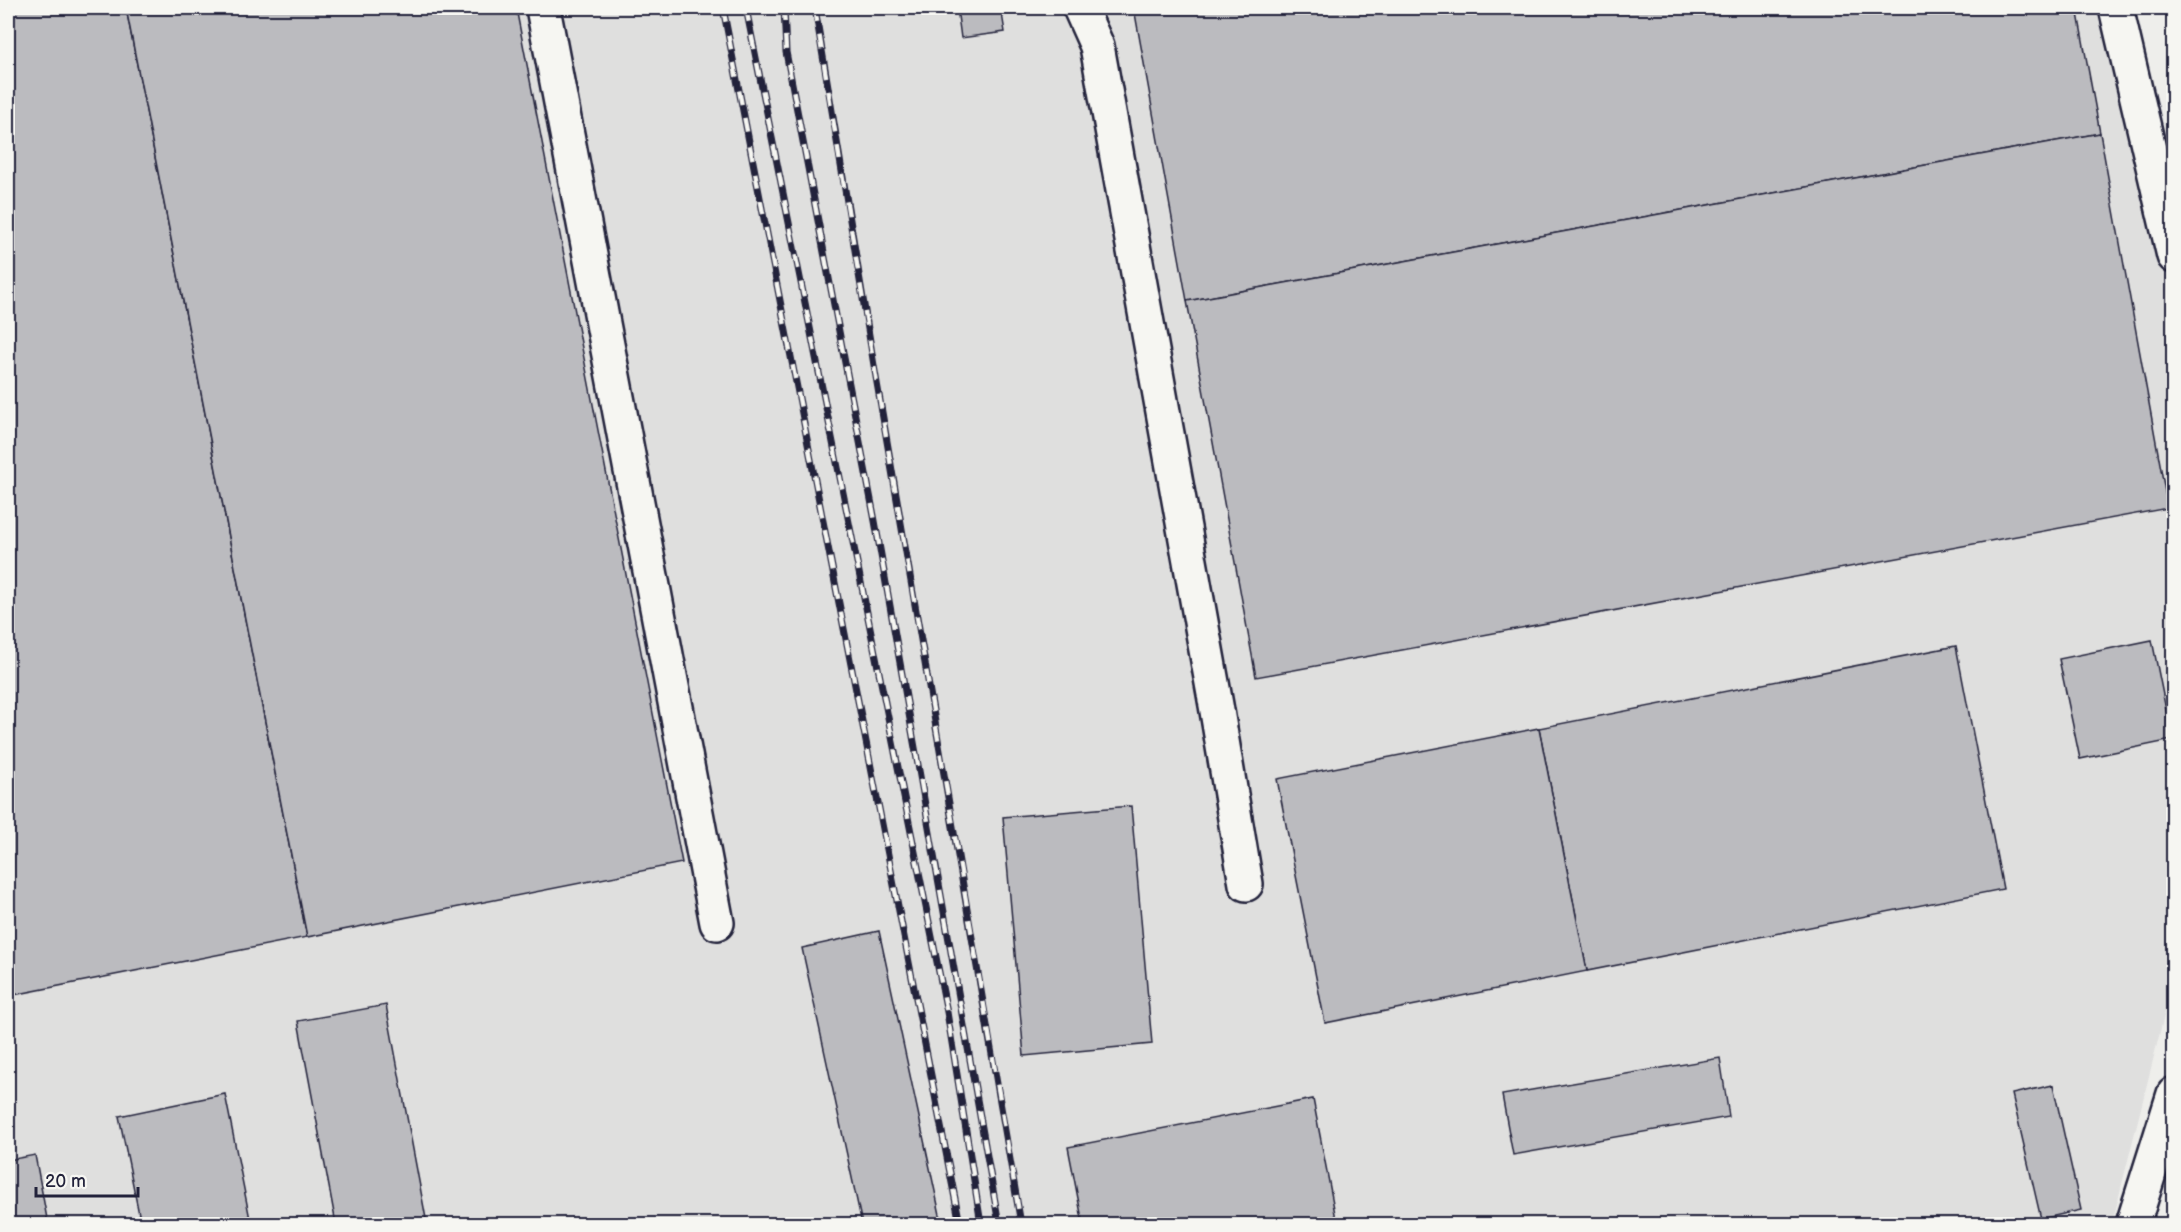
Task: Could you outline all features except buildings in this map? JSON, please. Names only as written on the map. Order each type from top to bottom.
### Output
[{"type":"lane","points":[[543,8],[717,923]]},
{"type":"lane","points":[[1080,8],[1097,46],[1246,884]]},
{"type":"lane","points":[[2116,8],[2174,256]]},
{"type":"lane","points":[[2133,1224],[2174,1094]]},
{"type":"shaded area","points":[[8,8],[2133,8],[2173,254],[2174,976],[2112,1224],[8,1224]]},
{"type":"railway","points":[[723,8],[960,1224]]},
{"type":"railway","points":[[746,8],[947,1012],[981,1224]]},
{"type":"railway","points":[[784,8],[786,52],[875,521],[999,1224]]},
{"type":"railway","points":[[815,8],[1021,1224]]}]
